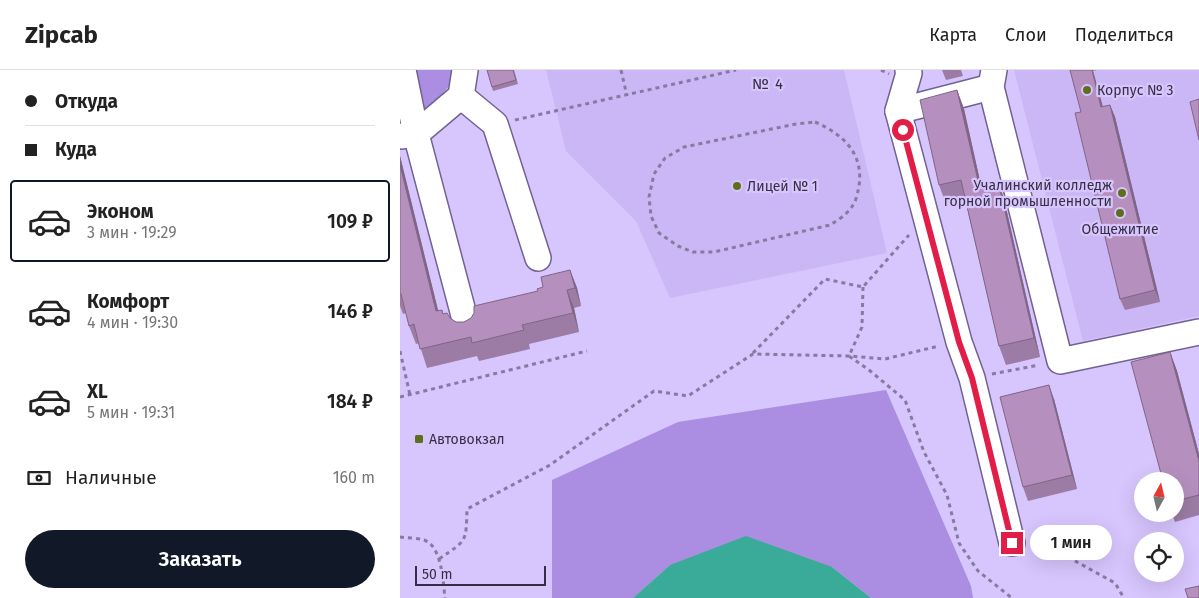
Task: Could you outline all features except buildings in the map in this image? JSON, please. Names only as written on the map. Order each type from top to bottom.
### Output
[{"type":"lane","points":[[403,70],[408,135],[467,327]]},
{"type":"lane","points":[[408,135],[461,96],[465,70]]},
{"type":"lane","points":[[908,70],[909,73],[898,111],[959,342],[972,378],[1012,543]]},
{"type":"lane","points":[[898,111],[992,78],[1060,360],[1199,332]]},
{"type":"lane","points":[[461,96],[495,124],[538,258]]},
{"type":"path","points":[[621,70],[627,96]]},
{"type":"path","points":[[495,124],[627,96],[736,70]]},
{"type":"path","points":[[815,122],[832,129],[847,142],[858,158],[860,181],[854,204],[844,215],[830,225],[714,252],[693,252],[678,246],[659,233],[651,216],[649,197],[654,174],[666,158],[684,147],[796,124],[815,122]]},
{"type":"path","points":[[849,356],[862,327],[863,287],[913,230],[928,227]]},
{"type":"path","points":[[439,559],[462,543],[466,533],[467,509],[550,465],[654,391],[688,396],[753,354],[825,279],[863,287]]},
{"type":"path","points":[[753,354],[849,356],[885,359],[959,342]]},
{"type":"path","points":[[400,351],[410,395]]},
{"type":"path","points":[[400,397],[587,351]]},
{"type":"path","points":[[849,356],[905,400],[924,452],[947,495],[959,543],[978,571],[1012,598]]},
{"type":"path","points":[[972,378],[1060,360]]},
{"type":"path","points":[[400,537],[425,540],[434,547],[439,559],[445,598]]},
{"type":"path","points":[[1012,543],[1040,541],[1115,583],[1124,598]]},
{"type":"shaded area","points":[[410,70],[456,70],[453,81],[426,115]]},
{"type":"shaded area","name":"Лицей № 1","points":[[546,70],[844,70],[887,253],[670,298],[636,221],[566,151]]},
{"type":"shaded area","name":"Учалинский колледж горной промышленности","points":[[1014,70],[1199,70],[1199,316],[1083,341]]},
{"type":"shaded area","points":[[886,390],[971,586],[973,598],[871,598],[832,567],[670,565],[633,598],[552,598],[552,480],[678,422]]},
{"type":"shaded area","points":[[746,536],[832,567],[871,598],[633,598],[670,565]]},
{"type":"place","name":"Корпус № 3","points":[[1087,90]]},
{"type":"place","name":"Лицей № 1","points":[[737,186]]},
{"type":"place","name":"Учалинский колледж горной промышленности","points":[[1122,193]]},
{"type":"place","name":"Общежитие","points":[[1120,213]]},
{"type":"place","name":"Автовокзал","points":[[419,439]]},
{"type":"district","name":"№ 4","points":[[768,84]]},
{"type":"route","points":[[903,130],[959,342],[972,378],[1012,543]]}]
